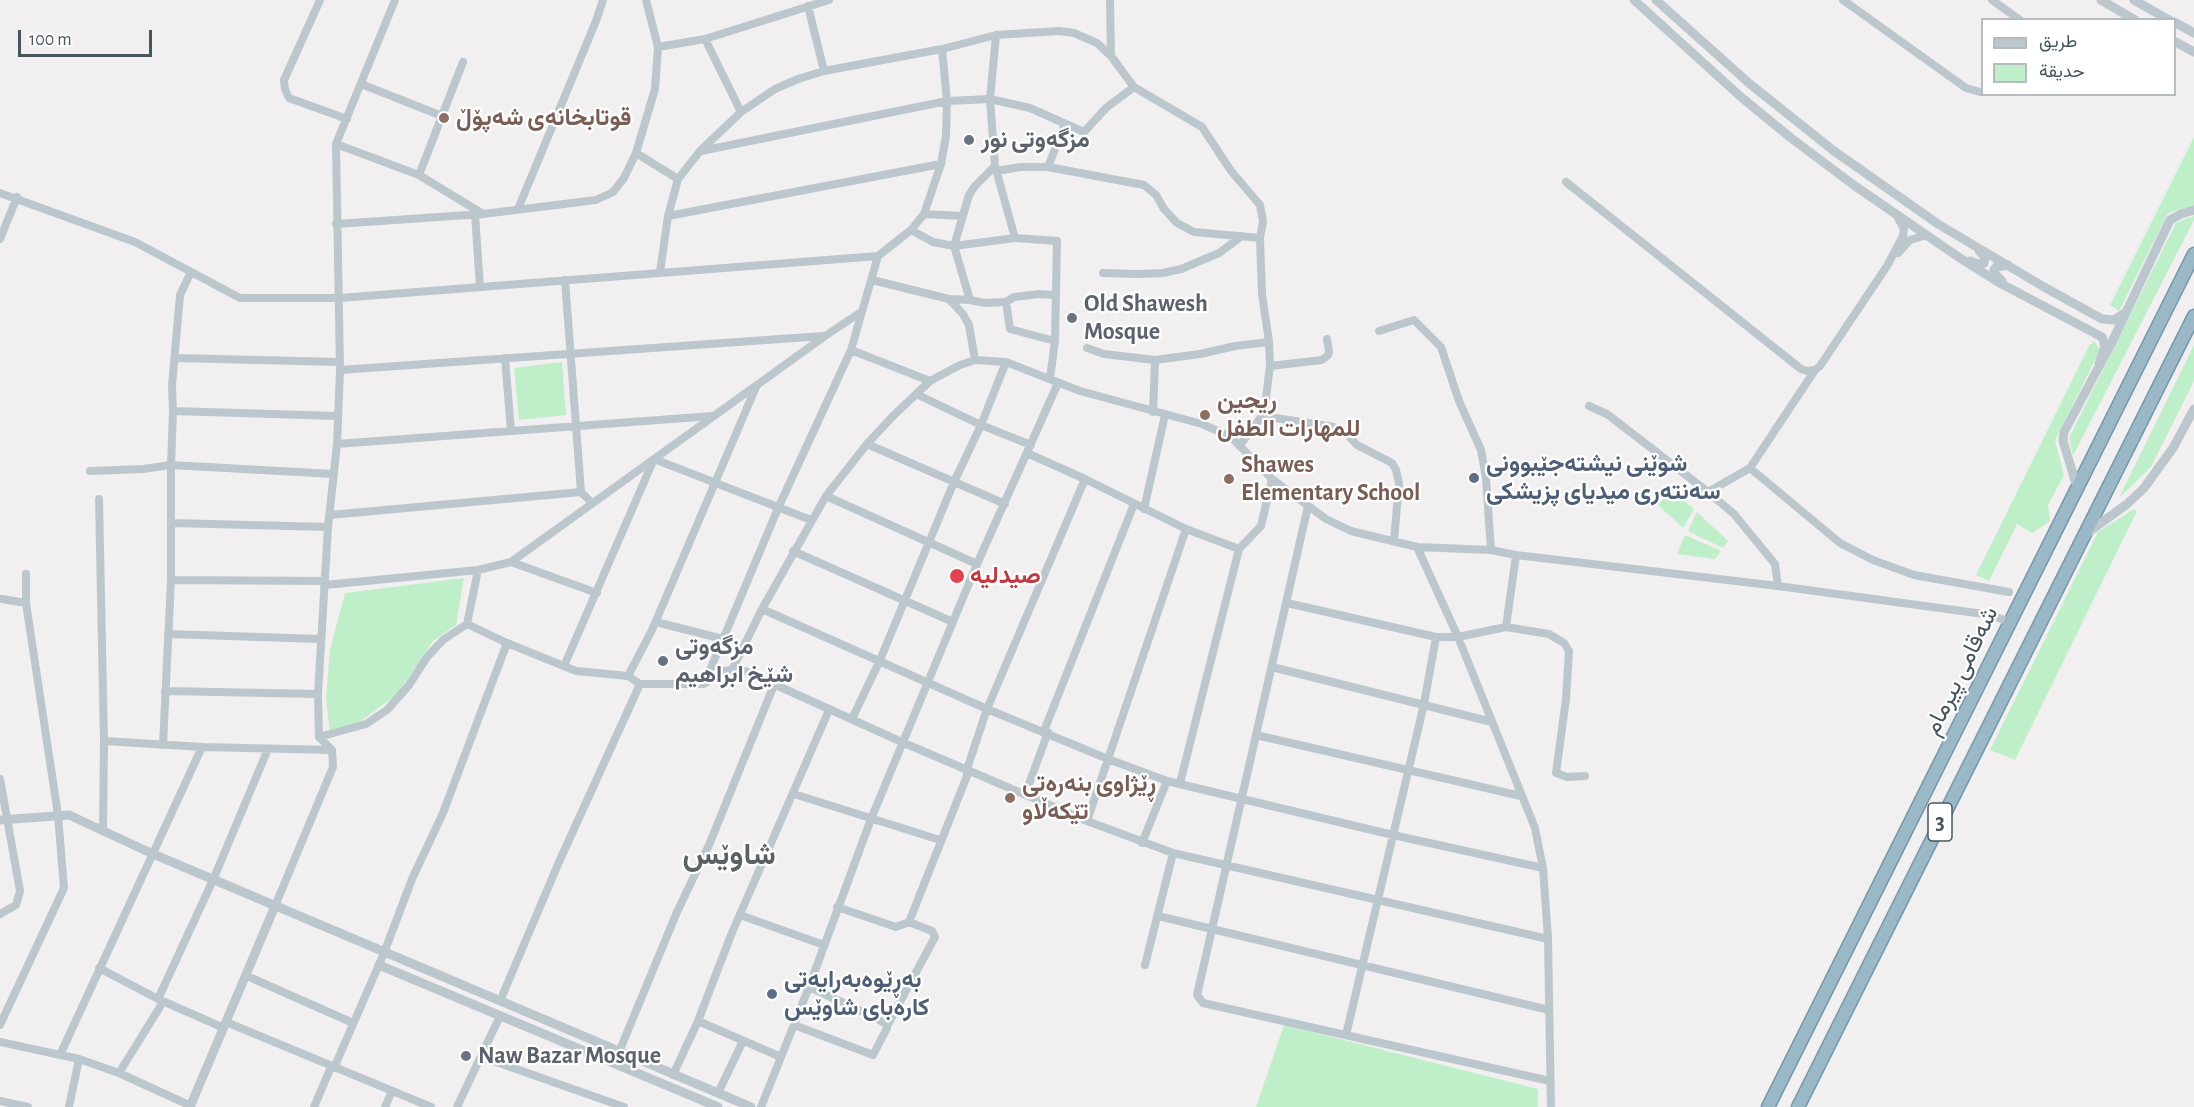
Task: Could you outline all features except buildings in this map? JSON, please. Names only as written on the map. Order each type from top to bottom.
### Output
[{"type":"highway","name":"شەقامی پیرمام","points":[[1768,1107],[2194,254]]},
{"type":"highway","name":"شەقامی پیرمام","points":[[1798,1107],[2194,316]]},
{"type":"street","points":[[320,0],[284,80],[285,89],[289,98],[346,119]]},
{"type":"street","points":[[0,1042],[79,1059],[119,1073],[190,1106],[247,976],[333,767],[332,750],[319,737],[318,694],[328,527],[337,444],[340,366],[336,144],[395,0]]},
{"type":"street","points":[[518,209],[603,0]]},
{"type":"street","points":[[336,224],[478,214],[596,200],[613,192],[624,178],[636,153],[655,89],[658,46],[646,0]]},
{"type":"street","points":[[658,46],[705,39],[829,0]]},
{"type":"street","points":[[1110,0],[1111,56]]},
{"type":"street","points":[[1634,0],[1708,69],[1774,125],[1897,216],[1998,282],[2102,337],[2105,346],[2099,364]]},
{"type":"street","points":[[1656,0],[1750,84],[1834,151],[1938,224],[2102,319],[2114,320],[2126,312]]},
{"type":"street","points":[[1843,0],[1966,88],[1980,92]]},
{"type":"street","points":[[1992,0],[2017,18]]},
{"type":"street","points":[[2101,0],[2132,18]]},
{"type":"street","points":[[2134,0],[2166,18]]},
{"type":"street","points":[[808,6],[824,71]]},
{"type":"street","points":[[2176,23],[2194,33]]},
{"type":"street","points":[[660,272],[668,216],[678,179],[700,151],[741,112],[775,89],[824,71],[996,35],[1059,31],[1074,33],[1096,43],[1111,56],[1134,87],[1202,127],[1231,171],[1260,205],[1263,221],[1260,238],[1262,294],[1270,366],[1262,416],[1240,444]]},
{"type":"street","points":[[996,35],[990,99],[996,168],[1015,238]]},
{"type":"street","points":[[705,39],[741,112]]},
{"type":"street","points":[[2176,42],[2194,52]]},
{"type":"street","points":[[0,193],[135,242],[240,298],[340,298],[878,256],[911,230],[924,214],[941,164],[946,136],[947,101],[942,48]]},
{"type":"street","points":[[419,175],[463,62]]},
{"type":"street","points":[[361,84],[442,116]]},
{"type":"street","points":[[700,151],[947,101],[990,99],[1030,108],[1084,132],[1106,108],[1134,87]]},
{"type":"street","points":[[1048,167],[1065,124]]},
{"type":"street","points":[[336,144],[419,175],[478,214]]},
{"type":"street","points":[[636,153],[678,179]]},
{"type":"street","points":[[668,216],[941,164]]},
{"type":"street","points":[[970,300],[954,246],[962,216],[975,186],[996,168],[1048,167],[1144,185],[1156,195],[1164,209],[1177,223],[1194,232],[1260,238]]},
{"type":"street","points":[[1566,182],[1801,369],[1815,370]]},
{"type":"street","points":[[0,239],[16,198]]},
{"type":"street","points":[[2077,487],[2062,441],[2063,436],[2170,220],[2194,210]]},
{"type":"street","points":[[478,214],[480,287]]},
{"type":"street","points":[[924,214],[962,216]]},
{"type":"street","points":[[1708,492],[1750,468],[1815,370],[1820,366],[1887,266],[1903,236],[1904,229],[1897,216]]},
{"type":"street","points":[[911,230],[933,242],[954,246],[1015,238],[1057,241],[1055,341],[1050,378]]},
{"type":"street","points":[[1887,266],[1910,240],[1927,235]]},
{"type":"street","points":[[1103,273],[1163,273],[1180,269],[1219,252],[1242,236]]},
{"type":"street","points":[[1948,251],[1977,264],[1984,263],[1986,258],[1983,254],[1960,237]]},
{"type":"street","points":[[704,684],[779,506],[851,350],[878,256]]},
{"type":"street","points":[[2008,265],[1996,267],[1994,272],[2015,290]]},
{"type":"street","points":[[163,745],[171,580],[172,386],[180,295],[191,272]]},
{"type":"street","points":[[565,280],[581,492],[592,503]]},
{"type":"street","points":[[872,280],[949,299],[985,303],[1006,302],[1014,297],[1039,294],[1055,295]]},
{"type":"street","points":[[949,299],[963,314],[969,326],[975,360]]},
{"type":"street","points":[[1006,302],[1010,329],[1055,341]]},
{"type":"street","points":[[171,580],[325,583],[478,570],[511,562],[861,312]]},
{"type":"street","points":[[1378,331],[1414,320],[1441,347],[1459,401],[1481,450],[1486,478],[1491,550]]},
{"type":"street","points":[[175,358],[340,366],[505,358],[825,336]]},
{"type":"street","points":[[1270,366],[1322,360],[1329,352],[1327,339]]},
{"type":"street","points":[[1087,348],[1104,354],[1155,360],[1269,342]]},
{"type":"street","points":[[851,350],[930,381]]},
{"type":"street","points":[[505,358],[511,431]]},
{"type":"street","points":[[732,670],[793,551],[826,496],[867,444],[930,381],[960,365],[975,360],[1006,362],[1080,391],[1202,424],[1231,437],[1272,478],[1326,519],[1351,531],[1417,547],[1491,550],[1516,555],[1778,586],[1991,615],[2009,622]]},
{"type":"street","points":[[1153,412],[1155,360]]},
{"type":"street","points":[[852,719],[880,660],[954,482],[981,426],[1006,362]]},
{"type":"street","points":[[760,1107],[809,987],[872,819],[953,622],[1058,383]]},
{"type":"street","points":[[628,676],[656,622],[756,385]]},
{"type":"street","points":[[916,394],[981,426],[1031,445]]},
{"type":"street","points":[[1589,406],[1608,414],[1734,514],[1775,564],[1778,586]]},
{"type":"street","points":[[2082,536],[2127,504],[2144,488],[2174,448],[2194,409]]},
{"type":"street","points":[[173,411],[338,416]]},
{"type":"street","points":[[1144,509],[1165,415]]},
{"type":"street","points":[[337,444],[713,416]]},
{"type":"street","points":[[1262,416],[1334,427],[1344,431],[1357,445],[1392,463],[1399,483],[1394,541]]},
{"type":"street","points":[[867,444],[1005,504]]},
{"type":"street","points":[[1027,453],[1084,478],[1186,529],[1239,549]]},
{"type":"street","points":[[654,459],[811,520]]},
{"type":"street","points":[[564,666],[654,459]]},
{"type":"street","points":[[90,471],[143,470],[171,465],[334,474]]},
{"type":"street","points":[[1750,468],[1840,543],[1873,560],[1914,575],[2009,592]]},
{"type":"street","points":[[837,908],[896,927],[909,922],[967,777],[966,769],[987,709],[1084,478]]},
{"type":"street","points":[[1180,783],[1239,549],[1261,526],[1272,478]]},
{"type":"street","points":[[330,515],[581,492]]},
{"type":"street","points":[[826,496],[977,564]]},
{"type":"street","points":[[99,498],[104,741],[103,830]]},
{"type":"street","points":[[1025,795],[1046,732],[1134,504]]},
{"type":"street","points":[[1308,506],[1197,995],[1203,1003],[1550,1081]]},
{"type":"street","points":[[172,523],[328,527]]},
{"type":"street","points":[[1087,821],[1186,529]]},
{"type":"street","points":[[1417,547],[1458,637],[1535,828],[1543,868],[1548,939],[1551,1107]]},
{"type":"street","points":[[793,551],[953,622]]},
{"type":"street","points":[[1506,627],[1516,555]]},
{"type":"street","points":[[511,562],[597,593]]},
{"type":"street","points":[[319,737],[366,724],[387,710],[443,640],[467,624],[478,570]]},
{"type":"street","points":[[0,1025],[64,888],[58,815],[26,603],[26,574]]},
{"type":"street","points":[[0,588],[1,601],[26,603]]},
{"type":"street","points":[[1287,603],[1436,637],[1458,637],[1506,627],[1549,634],[1564,643],[1569,651],[1566,699],[1556,772],[1567,777],[1585,776]]},
{"type":"street","points":[[762,609],[987,709],[1167,781],[1543,868]]},
{"type":"street","points":[[656,622],[723,639]]},
{"type":"street","points":[[467,624],[564,666],[612,676],[628,676],[640,684],[704,684],[723,671],[745,671],[1025,795],[1173,854],[1548,939]]},
{"type":"street","points":[[168,634],[321,639]]},
{"type":"street","points":[[1346,1035],[1424,704],[1436,637]]},
{"type":"street","points":[[314,1107],[379,965],[412,879],[443,813],[507,643]]},
{"type":"street","points":[[1272,667],[1492,722]]},
{"type":"street","points":[[500,1001],[640,684]]},
{"type":"street","points":[[619,1052],[677,912],[709,845],[774,685]]},
{"type":"street","points":[[165,691],[318,694]]},
{"type":"street","points":[[673,1075],[829,710]]},
{"type":"street","points":[[1256,735],[1521,796]]},
{"type":"street","points":[[104,741],[202,747],[332,750]]},
{"type":"street","points":[[60,1055],[202,747]]},
{"type":"street","points":[[119,1073],[160,1001],[268,749]]},
{"type":"street","points":[[0,779],[3,820],[20,891],[16,905],[0,914]]},
{"type":"street","points":[[1142,843],[1167,781]]},
{"type":"street","points":[[794,794],[940,840]]},
{"type":"street","points":[[3,820],[69,815],[213,880],[751,1107]]},
{"type":"street","points":[[1145,965],[1173,854]]},
{"type":"street","points":[[740,915],[824,945]]},
{"type":"street","points":[[1158,916],[1549,1010]]},
{"type":"street","points":[[794,1025],[873,1055],[935,936],[932,931],[909,922]]},
{"type":"street","points":[[379,965],[718,1107]]},
{"type":"street","points":[[99,968],[160,1001],[430,1107]]},
{"type":"street","points":[[247,976],[353,1023]]},
{"type":"street","points":[[809,987],[887,1026]]},
{"type":"street","points":[[457,1107],[500,1016]]},
{"type":"street","points":[[698,1021],[781,1057]]},
{"type":"street","points":[[718,1093],[743,1041]]},
{"type":"street","points":[[482,1057],[624,1107]]},
{"type":"street","points":[[69,1107],[79,1059]]},
{"type":"street","points":[[385,1107],[392,1091]]},
{"type":"street","points":[[0,1101],[28,1107]]},
{"type":"green space","points":[[2194,137],[2194,206],[2170,212],[2167,215],[2119,311],[2110,305]]},
{"type":"green space","points":[[2194,216],[2194,220],[2073,456],[2069,438],[2176,223]]},
{"type":"green space","points":[[2094,341],[2100,350],[2055,440],[2064,475],[2048,505],[2050,521],[2032,533],[2017,524],[1989,581],[1976,575],[2090,344]]},
{"type":"green space","points":[[2194,345],[2194,381],[2151,467],[2119,498]]},
{"type":"green space","points":[[562,362],[566,415],[519,420],[514,368]]},
{"type":"green space","points":[[1671,490],[1694,509],[1683,528],[1658,505]]},
{"type":"green space","points":[[2134,509],[2137,511],[2015,760],[1990,750],[2098,532]]},
{"type":"green space","points":[[1697,512],[1728,541],[1723,548],[1688,531]]},
{"type":"green space","points":[[1685,535],[1721,551],[1715,559],[1677,554]]},
{"type":"green space","points":[[464,578],[456,625],[433,641],[397,694],[357,724],[330,732],[326,698],[330,650],[345,593]]},
{"type":"green space","points":[[1284,1025],[1538,1089],[1538,1107],[1256,1107]]},
{"type":"place","name":"قوتابخانەی شەپۆڵ","points":[[444,118]]},
{"type":"place","name":"مزگەوتی نور","points":[[969,140]]},
{"type":"place","name":"Old Shawesh Mosque","points":[[1072,318]]},
{"type":"place","name":"ريجين للمهارات الطفل","points":[[1205,415]]},
{"type":"place","name":"شوێنی نیشتەجێبوونی سەنتەری میدیای پزیشکی","points":[[1474,478]]},
{"type":"place","name":"Shawes Elementary School","points":[[1229,479]]},
{"type":"place","name":"صیدلیە","points":[[957,576]]},
{"type":"place","name":"مزگەوتی شێخ ابراهیم","points":[[663,661]]},
{"type":"place","name":"ڕێژاوی بنەرەتی تێکەڵاو","points":[[1010,798]]},
{"type":"place","name":"بەڕێوەبەرایەتی کارەبای شاوێس","points":[[772,994]]},
{"type":"place","name":"Naw Bazar Mosque","points":[[466,1056]]},
{"type":"district","name":"شاوێس","points":[[729,855]]}]
